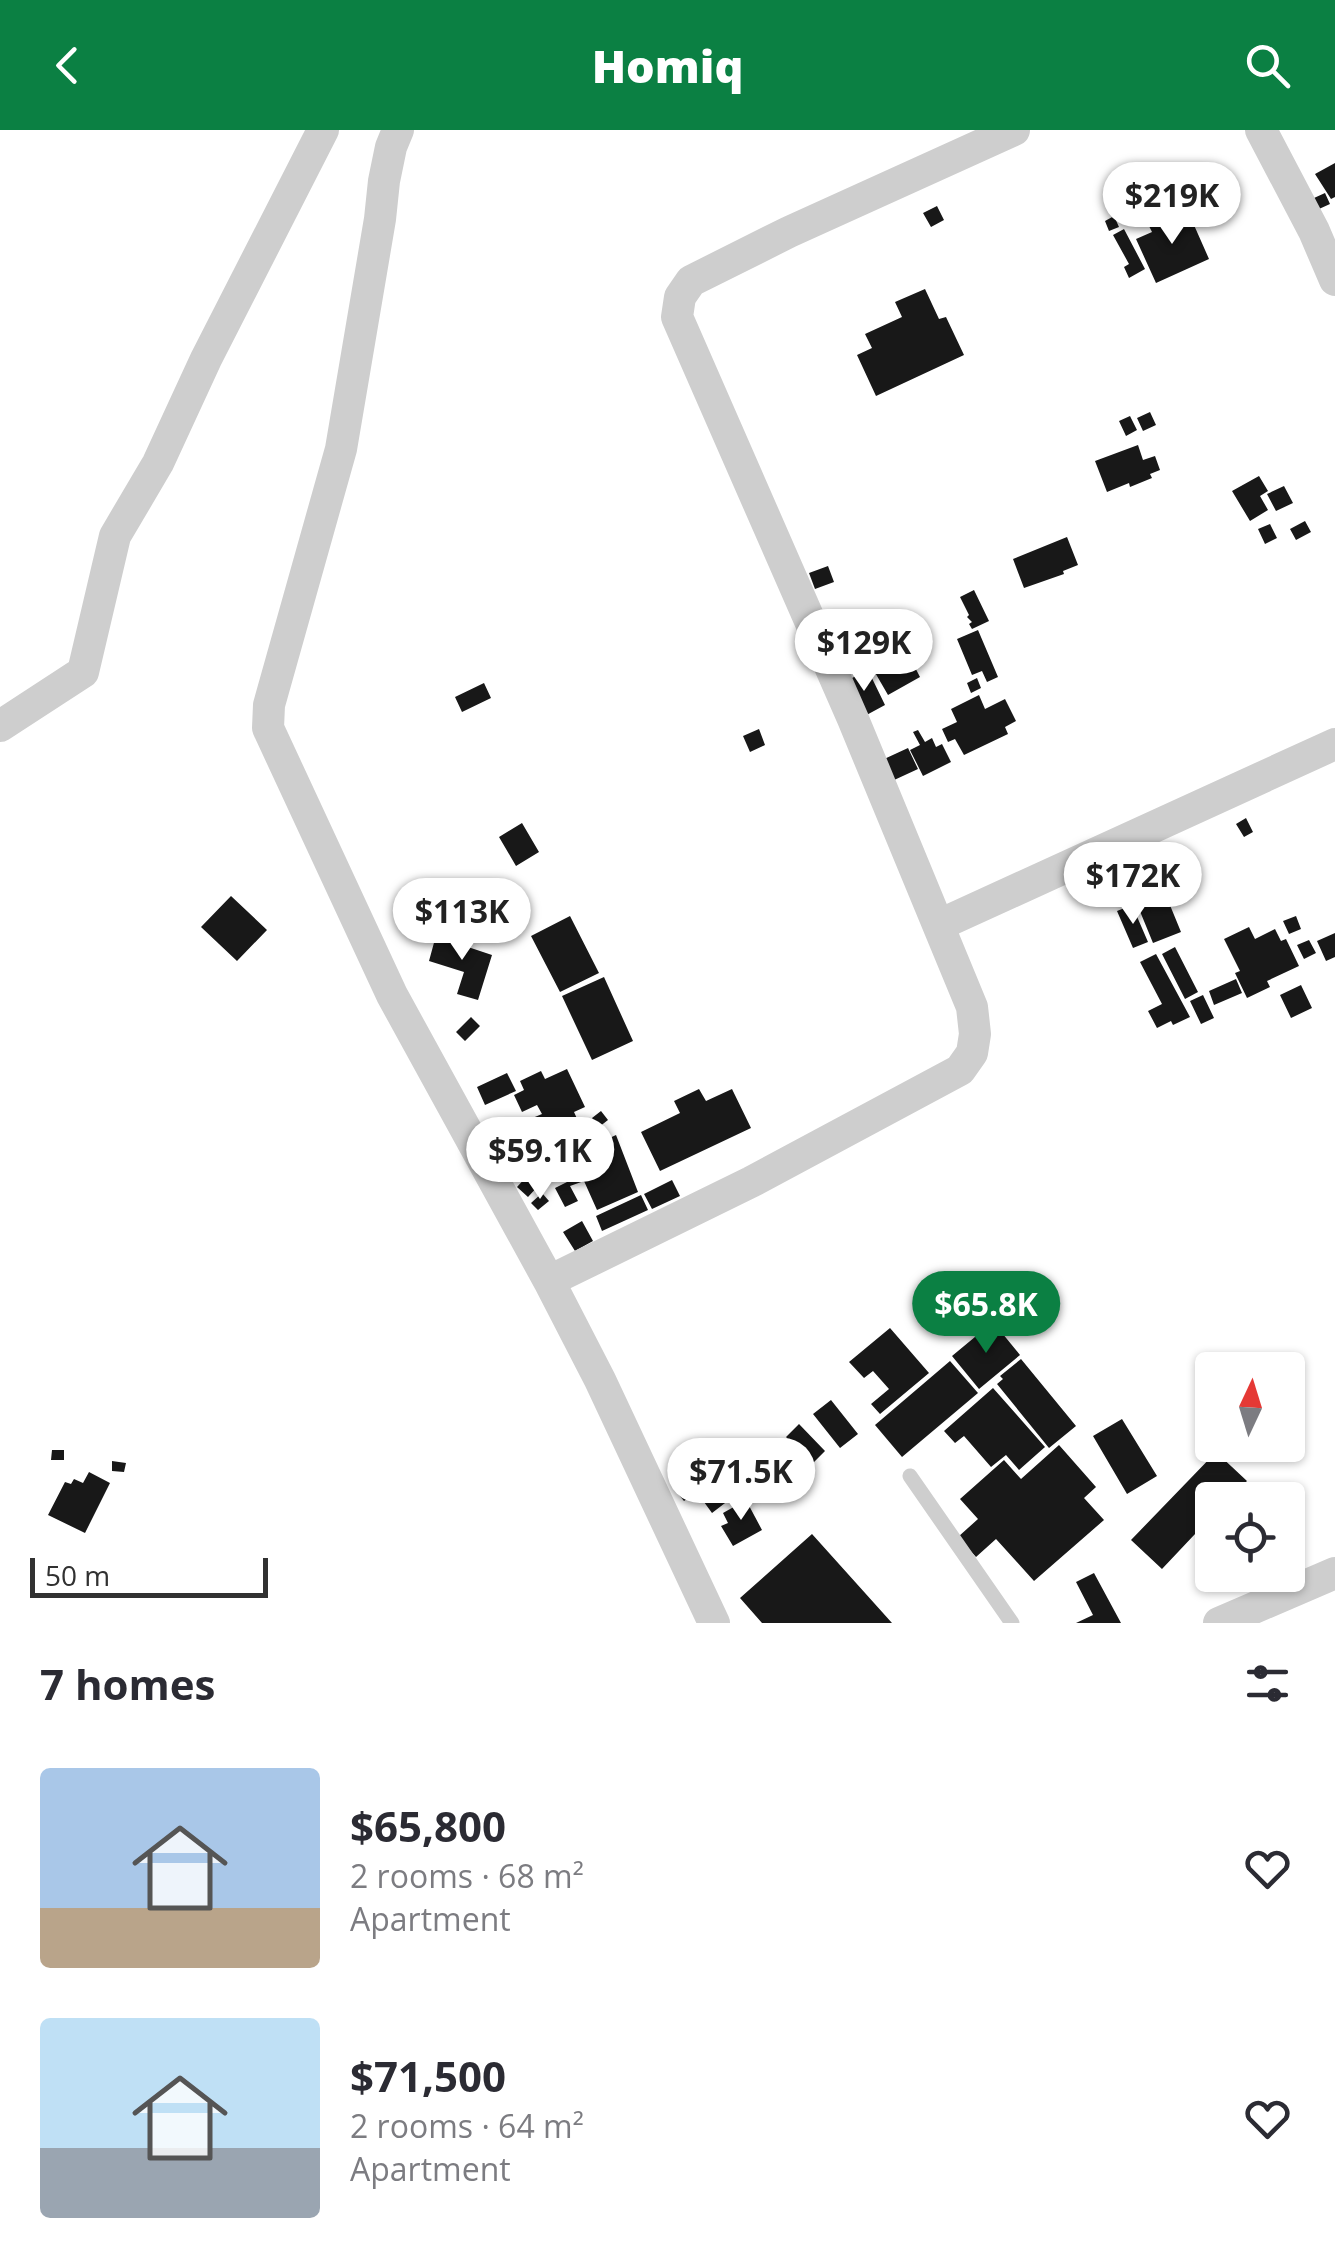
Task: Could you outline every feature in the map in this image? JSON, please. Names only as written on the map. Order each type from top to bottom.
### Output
[{"type":"street","points":[[0,726],[83,672],[115,536],[158,463],[322,130]]},
{"type":"street","points":[[398,130],[384,180],[341,449],[269,705],[268,728],[392,995],[600,1380],[714,1623]]},
{"type":"street","points":[[549,1281],[751,1182],[960,1070],[972,1053],[972,1007],[853,719],[677,318],[680,297],[691,280],[1014,130]]},
{"type":"street","points":[[1261,130],[1324,226],[1335,280]]},
{"type":"street","points":[[939,925],[1335,744]]},
{"type":"street","points":[[1219,1623],[1335,1572]]},
{"type":"lane","points":[[910,1476],[1012,1623]]},
{"type":"building","points":[[1335,163],[1335,197],[1331,199],[1315,174]]},
{"type":"building","points":[[1325,193],[1330,204],[1319,209],[1314,198]]},
{"type":"building","points":[[937,206],[944,220],[931,227],[923,213]]},
{"type":"building","points":[[1173,213],[1177,221],[1190,216],[1209,259],[1156,283],[1136,239],[1152,232],[1148,224]]},
{"type":"building","points":[[1114,216],[1119,227],[1109,231],[1105,221]]},
{"type":"building","points":[[1124,229],[1145,269],[1129,278],[1124,267],[1129,264],[1113,235]]},
{"type":"building","points":[[925,289],[939,319],[946,317],[964,355],[876,396],[857,355],[872,348],[865,334],[902,317],[895,302]]},
{"type":"building","points":[[1150,412],[1156,425],[1143,431],[1137,418]]},
{"type":"building","points":[[1130,416],[1137,430],[1126,436],[1119,421]]},
{"type":"building","points":[[1138,445],[1143,460],[1155,456],[1160,470],[1150,474],[1152,478],[1107,492],[1095,461]]},
{"type":"building","points":[[1259,476],[1268,491],[1260,496],[1268,510],[1250,521],[1232,491]]},
{"type":"building","points":[[1284,486],[1293,503],[1276,511],[1267,494]]},
{"type":"building","points":[[1305,521],[1311,532],[1296,540],[1290,529]]},
{"type":"building","points":[[1270,524],[1277,538],[1265,544],[1258,529]]},
{"type":"building","points":[[1067,537],[1078,565],[1024,588],[1013,559]]},
{"type":"building","points":[[828,566],[834,582],[815,589],[809,573]]},
{"type":"building","points":[[974,590],[989,621],[972,629],[960,597]]},
{"type":"building","points":[[978,630],[998,677],[987,682],[982,671],[972,675],[957,639]]},
{"type":"building","points":[[906,650],[920,677],[888,695],[873,669]]},
{"type":"building","points":[[868,670],[885,705],[861,718],[842,683]]},
{"type":"building","points":[[977,678],[981,688],[971,693],[967,683]]},
{"type":"building","points":[[484,683],[491,698],[462,712],[455,697]]},
{"type":"building","points":[[979,695],[985,709],[1005,699],[1016,721],[1005,727],[1008,734],[964,755],[955,739],[948,742],[942,729],[957,722],[951,709]]},
{"type":"building","points":[[759,729],[765,745],[750,752],[743,736]]},
{"type":"building","points":[[918,730],[925,742],[932,738],[936,747],[942,744],[951,762],[923,776],[910,750],[920,745],[913,732]]},
{"type":"building","points":[[908,748],[918,769],[892,781],[882,760]]},
{"type":"building","points":[[1246,818],[1253,832],[1244,837],[1236,824]]},
{"type":"building","points":[[522,823],[539,852],[516,866],[499,837]]},
{"type":"building","points":[[1165,893],[1181,932],[1153,943],[1137,904]]},
{"type":"building","points":[[231,896],[267,930],[237,961],[201,927]]},
{"type":"building","points":[[1132,905],[1148,942],[1133,948],[1117,911]]},
{"type":"building","points":[[570,916],[599,973],[560,992],[531,936]]},
{"type":"building","points":[[1296,916],[1301,929],[1289,934],[1283,921]]},
{"type":"building","points":[[1249,927],[1255,939],[1275,929],[1281,941],[1286,939],[1299,966],[1267,981],[1270,987],[1247,998],[1235,973],[1240,971],[1224,939]]},
{"type":"building","points":[[438,928],[456,934],[453,942],[492,955],[478,1000],[457,994],[464,972],[429,961]]},
{"type":"building","points":[[1335,933],[1335,957],[1326,961],[1317,941]]},
{"type":"building","points":[[1309,940],[1316,953],[1304,959],[1297,945]]},
{"type":"building","points":[[1175,947],[1198,992],[1185,999],[1162,954]]},
{"type":"building","points":[[1156,954],[1190,1017],[1157,1028],[1148,1011],[1162,1004],[1140,962]]},
{"type":"building","points":[[604,977],[633,1041],[592,1060],[562,996]]},
{"type":"building","points":[[1236,979],[1242,993],[1214,1005],[1209,991]]},
{"type":"building","points":[[1301,985],[1312,1008],[1291,1018],[1280,995]]},
{"type":"building","points":[[1203,995],[1214,1018],[1201,1024],[1190,1001]]},
{"type":"building","points":[[471,1017],[480,1026],[465,1041],[456,1032]]},
{"type":"building","points":[[567,1069],[585,1107],[574,1112],[579,1123],[556,1134],[552,1127],[537,1134],[530,1119],[542,1114],[537,1105],[522,1112],[514,1095],[524,1090],[520,1081],[541,1071],[545,1079]]},
{"type":"building","points":[[507,1073],[516,1091],[485,1105],[477,1087]]},
{"type":"building","points":[[699,1089],[706,1101],[732,1089],[751,1128],[660,1171],[641,1132],[680,1113],[674,1101]]},
{"type":"building","points":[[601,1111],[608,1120],[599,1127],[592,1118]]},
{"type":"building","points":[[584,1123],[592,1137],[555,1156],[547,1142]]},
{"type":"building","points":[[616,1135],[638,1192],[597,1210],[584,1181],[570,1186],[578,1201],[565,1207],[555,1188],[569,1181],[563,1167],[591,1154],[588,1148]]},
{"type":"building","points":[[528,1175],[539,1185],[528,1197],[517,1187]]},
{"type":"building","points":[[672,1180],[680,1196],[652,1209],[644,1194]]},
{"type":"building","points":[[542,1193],[549,1201],[538,1210],[531,1203]]},
{"type":"building","points":[[641,1195],[648,1210],[602,1231],[596,1216]]},
{"type":"building","points":[[582,1221],[593,1241],[575,1251],[563,1232]]},
{"type":"building","points":[[993,1322],[1020,1355],[979,1389],[952,1356]]},
{"type":"building","points":[[890,1328],[929,1373],[880,1414],[871,1404],[889,1389],[873,1371],[864,1378],[849,1362]]},
{"type":"building","points":[[1021,1359],[1076,1426],[1049,1448],[997,1384],[1003,1379],[1000,1376]]},
{"type":"building","points":[[950,1361],[978,1393],[902,1457],[875,1425]]},
{"type":"building","points":[[993,1388],[1045,1447],[1019,1470],[1006,1455],[991,1467],[964,1436],[955,1443],[944,1431]]},
{"type":"building","points":[[831,1400],[858,1434],[840,1448],[813,1414]]},
{"type":"building","points":[[1122,1419],[1157,1476],[1127,1494],[1093,1436]]},
{"type":"building","points":[[799,1424],[825,1451],[812,1464],[786,1437]]},
{"type":"building","points":[[1059,1445],[1096,1487],[1084,1498],[1104,1520],[1034,1581],[996,1539],[976,1557],[958,1537],[978,1519],[960,1499],[1004,1460],[1021,1479]]},
{"type":"building","points":[[52,1450],[64,1450],[64,1460],[51,1460]]},
{"type":"building","points":[[715,1460],[724,1472],[684,1501],[675,1490]]},
{"type":"building","points":[[112,1461],[126,1463],[124,1472],[112,1471]]},
{"type":"building","points":[[1206,1462],[1227,1462],[1247,1481],[1195,1482],[1195,1534],[1162,1569],[1131,1540]]},
{"type":"building","points":[[89,1472],[110,1483],[85,1533],[48,1515],[65,1482],[71,1484],[74,1479],[83,1483]]},
{"type":"building","points":[[734,1480],[742,1490],[712,1513],[704,1502]]},
{"type":"building","points":[[746,1500],[762,1530],[733,1546],[721,1526],[728,1523],[723,1513]]},
{"type":"building","points":[[812,1534],[892,1623],[762,1623],[740,1598]]},
{"type":"building","points":[[1094,1573],[1121,1623],[1076,1623],[1093,1615],[1076,1582]]}]
